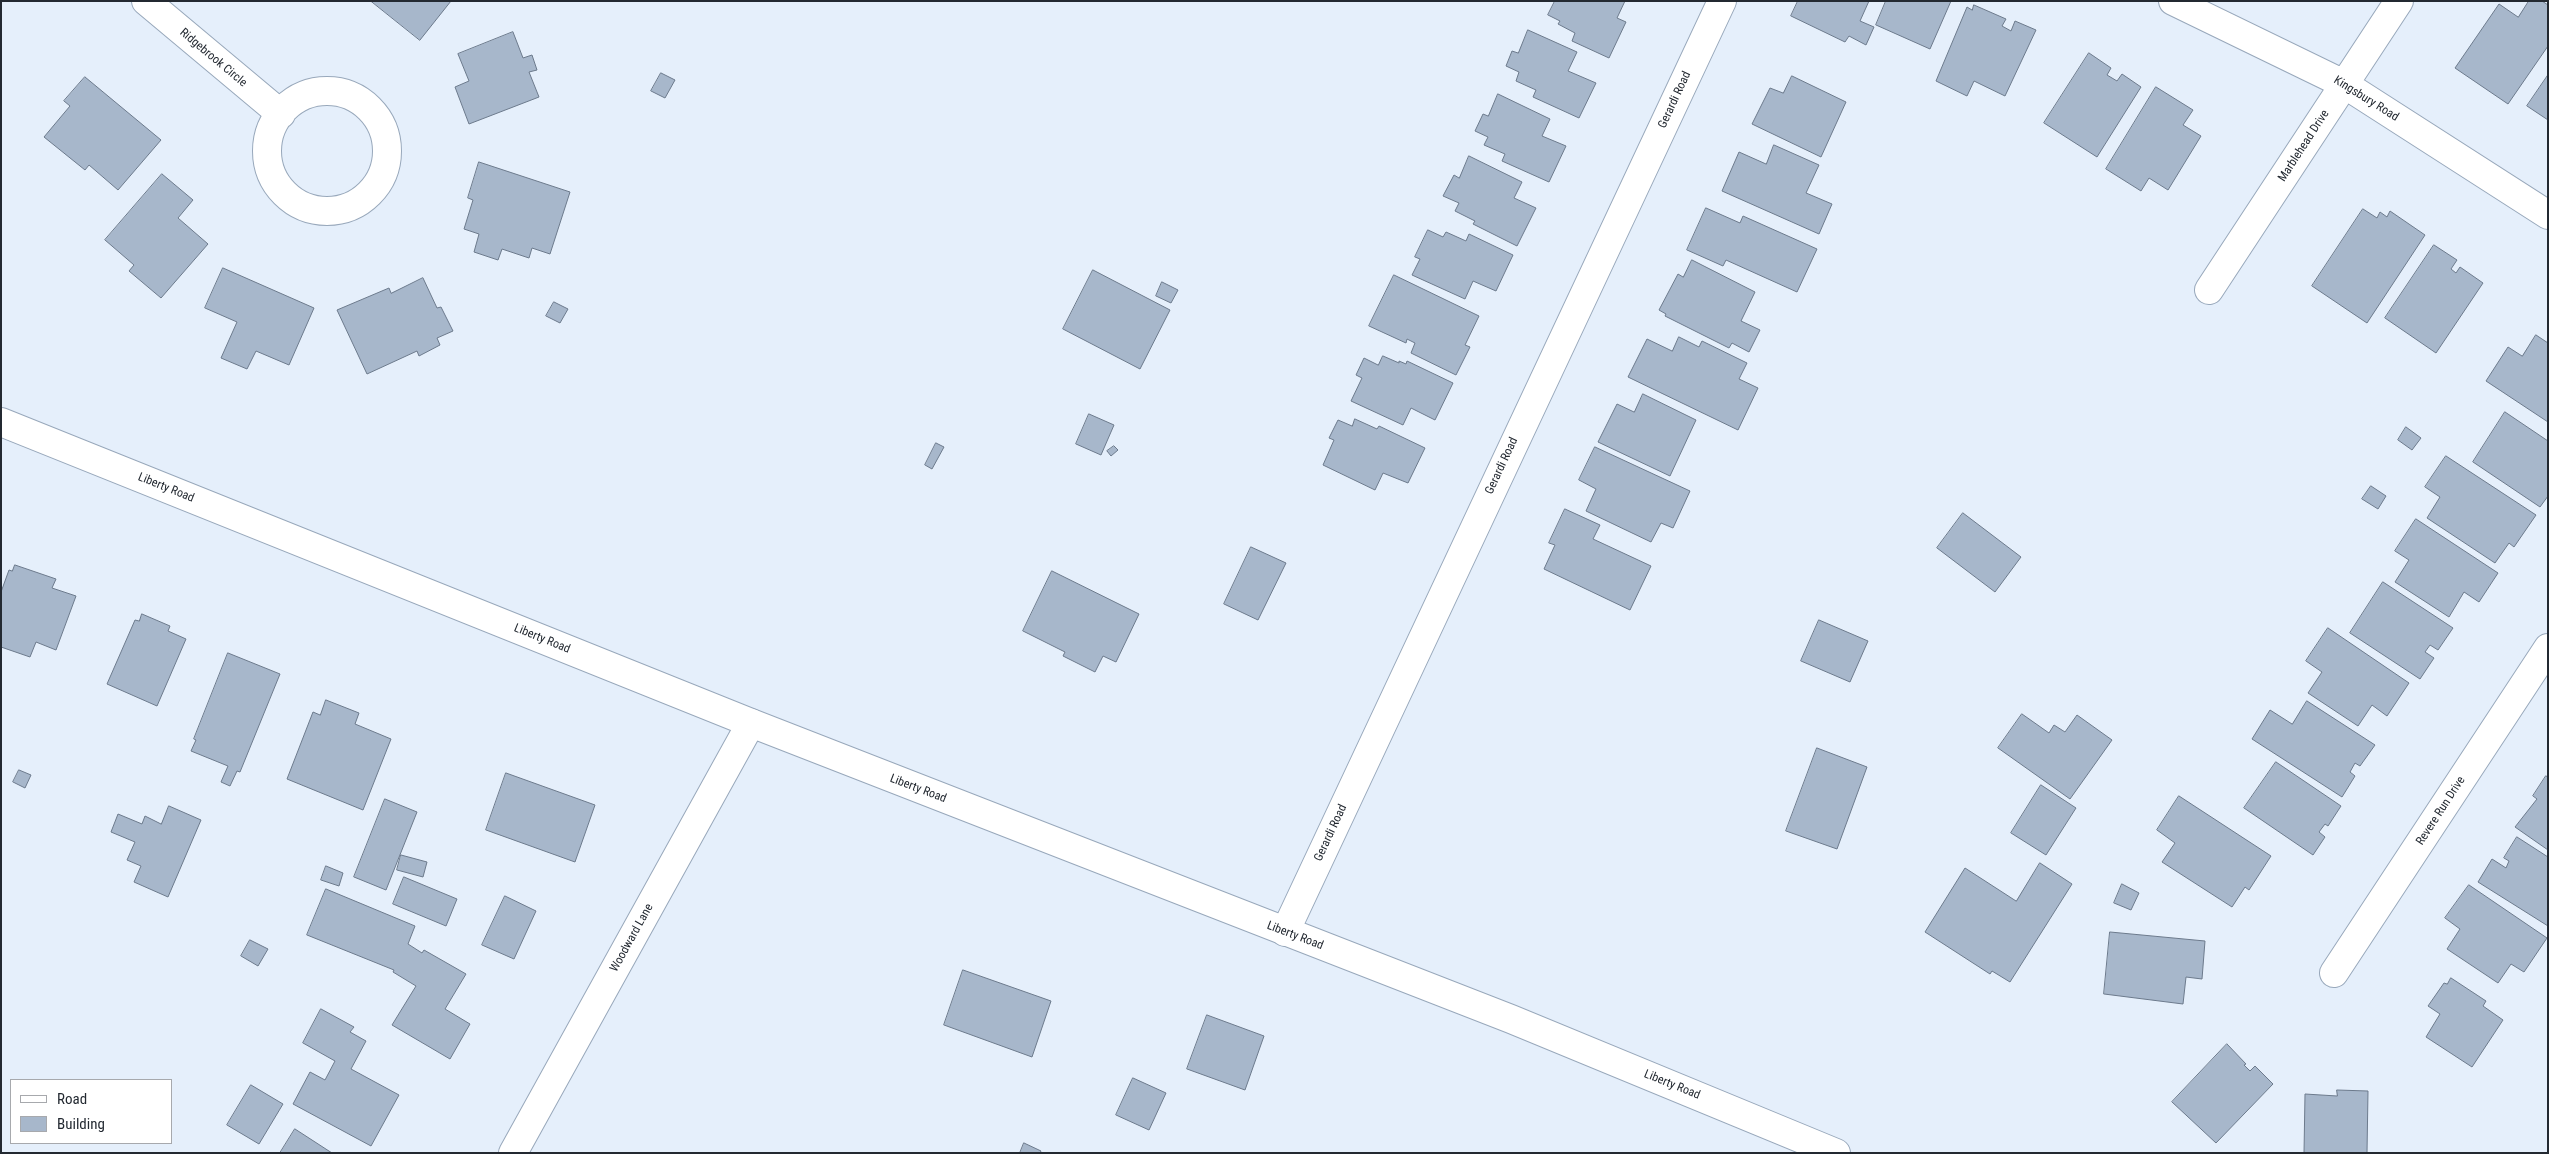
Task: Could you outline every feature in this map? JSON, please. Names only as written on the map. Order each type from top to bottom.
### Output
[{"type":"street","name":"Ridgebrook Circle","points":[[146,1],[281,114]]},
{"type":"street","name":"Gerardi Road","points":[[1285,932],[1722,1]]},
{"type":"street","name":"Kingsbury Road","points":[[2173,1],[2344,84],[2548,215]]},
{"type":"street","name":"Marblehead Drive","points":[[2209,290],[2399,1]]},
{"type":"street","points":[[336,92],[355,98],[372,111],[383,128],[388,148],[385,168],[377,186],[363,199],[346,208],[327,211],[308,208],[291,200],[278,186],[270,168],[268,149],[272,131],[281,114],[296,100],[316,93],[336,92]]},
{"type":"street","name":"Liberty Road","points":[[1,422],[751,723],[1511,1019],[1836,1153]]},
{"type":"street","name":"Revere Run Drive","points":[[2334,973],[2548,648]]},
{"type":"street","name":"Woodward Lane","points":[[513,1153],[751,723]]},
{"type":"building","points":[[371,1],[451,1],[420,40]]},
{"type":"building","points":[[1555,1],[1625,1],[1617,18],[1626,22],[1609,58],[1572,41],[1575,33],[1558,24],[1560,21],[1548,15]]},
{"type":"building","points":[[1798,1],[1869,1],[1860,21],[1874,27],[1866,45],[1849,36],[1845,42],[1791,16]]},
{"type":"building","points":[[1886,1],[1951,1],[1930,49],[1876,25]]},
{"type":"building","points":[[2529,1],[2542,1],[2548,5],[2548,46],[2508,104],[2455,68],[2499,4],[2518,17]]},
{"type":"building","points":[[1974,5],[2006,19],[2002,26],[2011,31],[2015,21],[2036,30],[2005,96],[1974,81],[1967,96],[1936,81],[1967,7],[1972,10]]},
{"type":"building","points":[[1528,30],[1577,52],[1568,71],[1596,83],[1579,118],[1533,97],[1536,90],[1516,81],[1519,72],[1506,66],[1512,51],[1518,53]]},
{"type":"building","points":[[513,32],[523,58],[532,55],[537,70],[529,72],[539,97],[469,124],[455,87],[469,81],[458,54]]},
{"type":"building","points":[[2089,53],[2111,68],[2107,75],[2117,81],[2122,74],[2141,87],[2097,157],[2044,123]]},
{"type":"building","points":[[661,73],[675,80],[665,98],[651,91]]},
{"type":"building","points":[[2548,75],[2548,120],[2527,106]]},
{"type":"building","points":[[1792,76],[1846,102],[1821,157],[1752,124],[1770,88],[1783,93]]},
{"type":"building","points":[[85,77],[161,140],[118,190],[89,165],[85,170],[44,137],[70,106],[64,101]]},
{"type":"building","points":[[2156,87],[2193,110],[2183,125],[2201,136],[2168,190],[2149,178],[2141,191],[2106,169]]},
{"type":"building","points":[[1498,94],[1550,119],[1542,136],[1566,146],[1549,182],[1502,161],[1505,154],[1484,145],[1488,137],[1475,131],[1483,114],[1488,116]]},
{"type":"building","points":[[1774,145],[1819,165],[1806,193],[1832,204],[1819,234],[1722,191],[1739,152],[1766,164]]},
{"type":"building","points":[[1469,156],[1522,182],[1514,198],[1536,208],[1517,246],[1473,224],[1475,221],[1455,211],[1459,203],[1443,196],[1454,175],[1459,178]]},
{"type":"building","points":[[479,162],[570,192],[550,254],[532,248],[529,258],[502,249],[498,260],[474,252],[479,234],[464,229],[473,200],[468,198]]},
{"type":"building","points":[[162,174],[193,200],[178,218],[208,244],[161,298],[129,271],[134,265],[105,240]]},
{"type":"building","points":[[1706,208],[1740,223],[1743,216],[1817,249],[1797,292],[1726,260],[1723,266],[1687,250]]},
{"type":"building","points":[[2363,209],[2377,218],[2380,212],[2387,217],[2390,211],[2425,235],[2367,323],[2312,286]]},
{"type":"building","points":[[1428,230],[1443,237],[1446,232],[1466,241],[1469,234],[1513,255],[1496,291],[1473,281],[1465,299],[1412,275],[1420,259],[1415,257]]},
{"type":"building","points":[[2434,245],[2457,260],[2451,269],[2456,273],[2460,267],[2483,283],[2436,353],[2385,318]]},
{"type":"building","points":[[1692,260],[1755,292],[1741,321],[1760,330],[1749,352],[1732,343],[1729,348],[1665,316],[1666,314],[1659,310],[1678,274],[1683,277]]},
{"type":"building","points":[[223,268],[314,308],[289,365],[256,351],[247,369],[221,358],[237,322],[205,308]]},
{"type":"building","points":[[1093,270],[1170,310],[1140,369],[1063,329]]},
{"type":"building","points":[[1394,275],[1479,316],[1465,345],[1470,347],[1456,375],[1411,353],[1415,343],[1407,339],[1406,343],[1369,326]]},
{"type":"building","points":[[423,278],[437,308],[441,307],[453,331],[437,338],[440,345],[419,356],[417,351],[367,374],[337,310],[389,288],[391,293]]},
{"type":"building","points":[[1162,282],[1178,290],[1171,303],[1156,296]]},
{"type":"building","points":[[554,302],[568,309],[560,323],[546,316]]},
{"type":"building","points":[[2536,335],[2548,343],[2548,422],[2486,381],[2508,347],[2522,356]]},
{"type":"building","points":[[1679,337],[1699,347],[1702,341],[1747,363],[1739,379],[1758,388],[1738,430],[1628,377],[1647,339],[1672,351]]},
{"type":"building","points":[[1383,356],[1399,363],[1399,361],[1406,364],[1407,361],[1453,383],[1435,420],[1411,408],[1403,425],[1351,401],[1362,378],[1356,375],[1364,358],[1378,365]]},
{"type":"building","points":[[1643,394],[1696,420],[1670,476],[1598,442],[1617,404],[1634,412]]},
{"type":"building","points":[[2505,412],[2548,441],[2548,496],[2540,507],[2473,462]]},
{"type":"building","points":[[1089,414],[1114,425],[1101,455],[1076,444]]},
{"type":"building","points":[[1355,419],[1377,429],[1379,426],[1425,448],[1408,483],[1383,473],[1375,490],[1323,465],[1334,440],[1329,438],[1338,420],[1352,426]]},
{"type":"building","points":[[2406,427],[2421,438],[2412,450],[2398,440]]},
{"type":"building","points":[[936,443],[944,447],[932,469],[925,465]]},
{"type":"building","points":[[1114,446],[1118,450],[1111,456],[1107,451]]},
{"type":"building","points":[[1595,447],[1690,491],[1673,528],[1661,523],[1651,542],[1586,511],[1596,489],[1579,480]]},
{"type":"building","points":[[2446,456],[2536,515],[2514,547],[2509,543],[2495,563],[2427,518],[2440,497],[2425,487]]},
{"type":"building","points":[[2371,486],[2386,496],[2378,509],[2362,499]]},
{"type":"building","points":[[1565,509],[1600,525],[1593,539],[1651,566],[1630,610],[1544,569],[1555,545],[1549,543]]},
{"type":"building","points":[[1963,513],[2021,557],[1995,592],[1937,548]]},
{"type":"building","points":[[2416,519],[2498,573],[2479,602],[2464,592],[2449,617],[2395,582],[2409,560],[2395,551]]},
{"type":"building","points":[[1251,547],[1286,563],[1258,620],[1224,604]]},
{"type":"building","points":[[15,565],[56,579],[52,588],[76,596],[56,650],[36,642],[30,657],[1,647],[1,592],[9,570],[12,571]]},
{"type":"building","points":[[1052,571],[1139,614],[1116,662],[1103,656],[1095,672],[1063,656],[1065,652],[1023,631]]},
{"type":"building","points":[[2383,582],[2453,628],[2438,650],[2430,645],[2425,652],[2434,658],[2420,679],[2350,633]]},
{"type":"building","points":[[142,614],[170,626],[168,631],[186,639],[157,706],[107,684],[135,620],[139,621]]},
{"type":"building","points":[[1819,620],[1868,641],[1850,682],[1801,661]]},
{"type":"building","points":[[2328,628],[2409,683],[2387,716],[2372,705],[2358,726],[2308,693],[2322,672],[2306,661]]},
{"type":"building","points":[[228,653],[280,674],[240,772],[237,771],[230,786],[221,782],[228,766],[191,751]]},
{"type":"building","points":[[326,700],[359,713],[355,724],[391,739],[363,810],[287,779],[313,712],[320,715]]},
{"type":"building","points":[[2307,701],[2375,745],[2360,766],[2355,763],[2350,772],[2355,776],[2342,797],[2252,739],[2270,710],[2292,724]]},
{"type":"building","points":[[2022,714],[2049,733],[2054,725],[2065,732],[2077,715],[2112,740],[2070,799],[1998,748]]},
{"type":"building","points":[[1817,748],[1867,767],[1837,849],[1786,831]]},
{"type":"building","points":[[2276,762],[2341,806],[2328,826],[2325,824],[2319,832],[2325,837],[2313,855],[2244,808]]},
{"type":"building","points":[[19,770],[31,775],[25,788],[13,782]]},
{"type":"building","points":[[506,773],[595,805],[575,862],[486,830]]},
{"type":"building","points":[[2546,776],[2548,777],[2548,850],[2515,827],[2537,799],[2533,796]]},
{"type":"building","points":[[2041,785],[2076,808],[2046,855],[2011,833]]},
{"type":"building","points":[[2179,796],[2271,856],[2249,890],[2245,887],[2232,907],[2162,862],[2175,843],[2157,830]]},
{"type":"building","points":[[385,799],[417,812],[386,890],[354,877]]},
{"type":"building","points":[[169,806],[201,820],[168,897],[134,882],[141,866],[127,860],[135,842],[111,832],[118,814],[142,824],[145,816],[161,824]]},
{"type":"building","points":[[2517,837],[2548,857],[2548,926],[2478,882],[2492,859],[2506,868],[2509,861],[2504,858]]},
{"type":"building","points":[[401,855],[427,862],[423,877],[397,870]]},
{"type":"building","points":[[2040,863],[2072,884],[2010,982],[1992,971],[1990,974],[1925,932],[1965,868],[2016,901]]},
{"type":"building","points":[[326,866],[343,873],[339,886],[321,880]]},
{"type":"building","points":[[404,877],[457,899],[446,926],[393,904]]},
{"type":"building","points":[[2122,884],[2139,893],[2131,910],[2114,903]]},
{"type":"building","points":[[2469,885],[2547,938],[2524,972],[2511,964],[2498,983],[2447,949],[2460,929],[2445,918]]},
{"type":"building","points":[[326,889],[415,926],[408,944],[422,953],[424,950],[466,974],[445,1009],[470,1024],[450,1059],[392,1025],[416,986],[393,972],[394,970],[307,935]]},
{"type":"building","points":[[505,896],[536,911],[514,959],[482,945]]},
{"type":"building","points":[[2110,932],[2205,941],[2202,979],[2186,977],[2183,1004],[2104,994]]},
{"type":"building","points":[[250,940],[268,949],[258,966],[241,956]]},
{"type":"building","points":[[963,970],[1051,1001],[1032,1057],[944,1025]]},
{"type":"building","points":[[2451,978],[2486,1001],[2483,1006],[2503,1020],[2472,1067],[2426,1037],[2440,1014],[2428,1006],[2444,983],[2447,984]]},
{"type":"building","points":[[321,1009],[354,1027],[350,1032],[366,1041],[351,1069],[399,1095],[371,1146],[293,1104],[310,1072],[325,1080],[335,1061],[303,1043]]},
{"type":"building","points":[[1207,1015],[1264,1036],[1245,1090],[1187,1069]]},
{"type":"building","points":[[2227,1044],[2250,1071],[2255,1066],[2273,1084],[2216,1143],[2172,1102]]},
{"type":"building","points":[[1133,1078],[1166,1093],[1149,1130],[1116,1115]]},
{"type":"building","points":[[251,1085],[283,1104],[259,1144],[227,1125]]},
{"type":"building","points":[[2337,1090],[2368,1091],[2367,1153],[2304,1153],[2305,1094],[2337,1096]]},
{"type":"building","points":[[295,1129],[332,1153],[280,1153]]},
{"type":"building","points":[[1024,1143],[1041,1151],[1040,1153],[1020,1153]]}]
